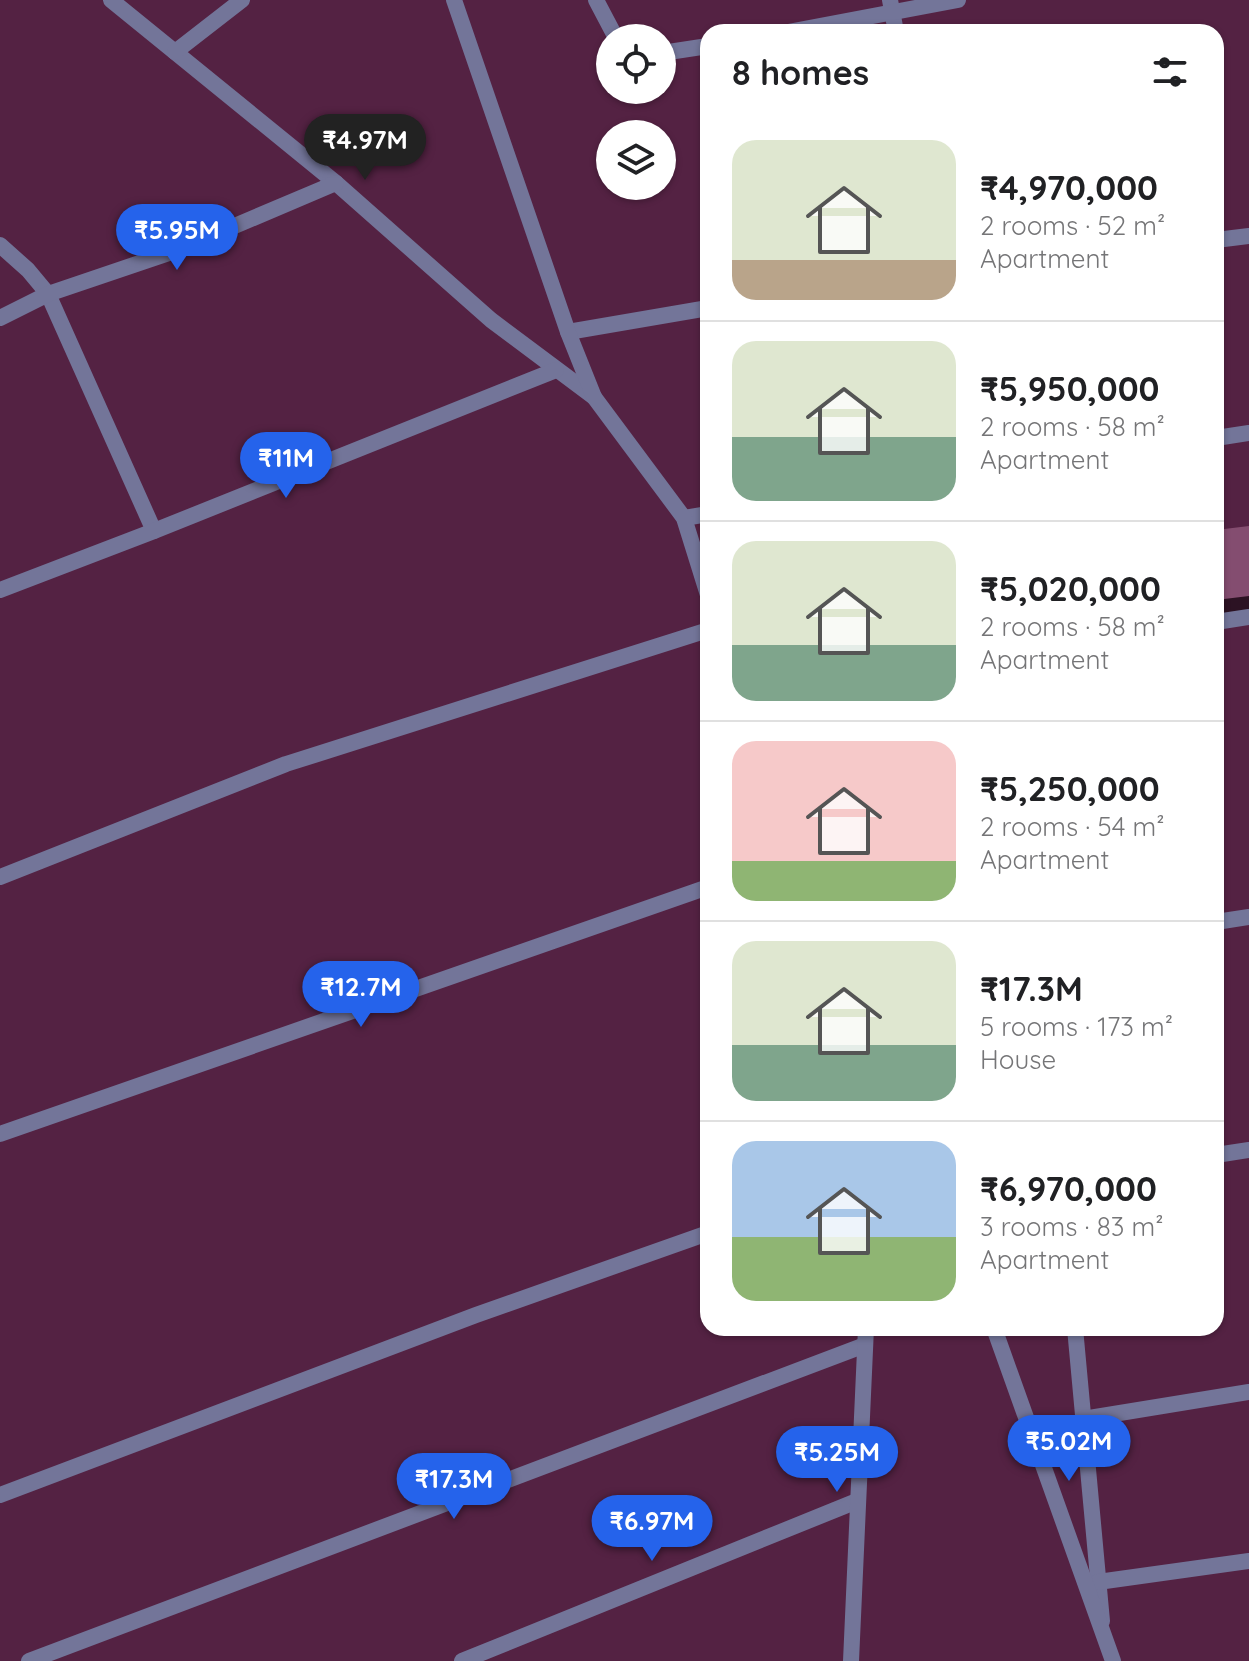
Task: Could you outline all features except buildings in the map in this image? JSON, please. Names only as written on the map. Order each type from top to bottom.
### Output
[{"type":"street","points":[[111,0],[336,183],[491,320],[594,397]]},
{"type":"street","points":[[175,52],[242,0]]},
{"type":"street","points":[[454,0],[568,332],[594,397],[684,518],[700,569]]},
{"type":"street","points":[[596,0],[609,24]]},
{"type":"street","points":[[820,24],[892,6],[958,0]]},
{"type":"street","points":[[676,51],[700,47]]},
{"type":"street","points":[[0,318],[48,294],[178,250],[336,183]]},
{"type":"street","points":[[1224,239],[1249,236]]},
{"type":"street","points":[[0,245],[28,270],[48,294],[154,531]]},
{"type":"street","points":[[568,332],[700,309]]},
{"type":"street","points":[[0,590],[556,370]]},
{"type":"street","points":[[1224,437],[1249,433]]},
{"type":"street","points":[[684,518],[700,515]]},
{"type":"street","points":[[1224,621],[1249,617]]},
{"type":"street","points":[[0,877],[286,764],[700,633]]},
{"type":"street","points":[[0,1134],[700,890]]},
{"type":"street","points":[[1224,921],[1249,917]]},
{"type":"street","points":[[1224,1154],[1249,1150]]},
{"type":"street","points":[[0,1495],[476,1315],[700,1236]]},
{"type":"street","points":[[29,1661],[865,1336],[851,1661]]},
{"type":"street","points":[[997,1336],[1112,1661]]},
{"type":"street","points":[[1076,1336],[1103,1635]]},
{"type":"street","points":[[1083,1419],[1249,1392]]},
{"type":"street","points":[[462,1661],[857,1501]]},
{"type":"street","points":[[1098,1582],[1249,1561]]}]
